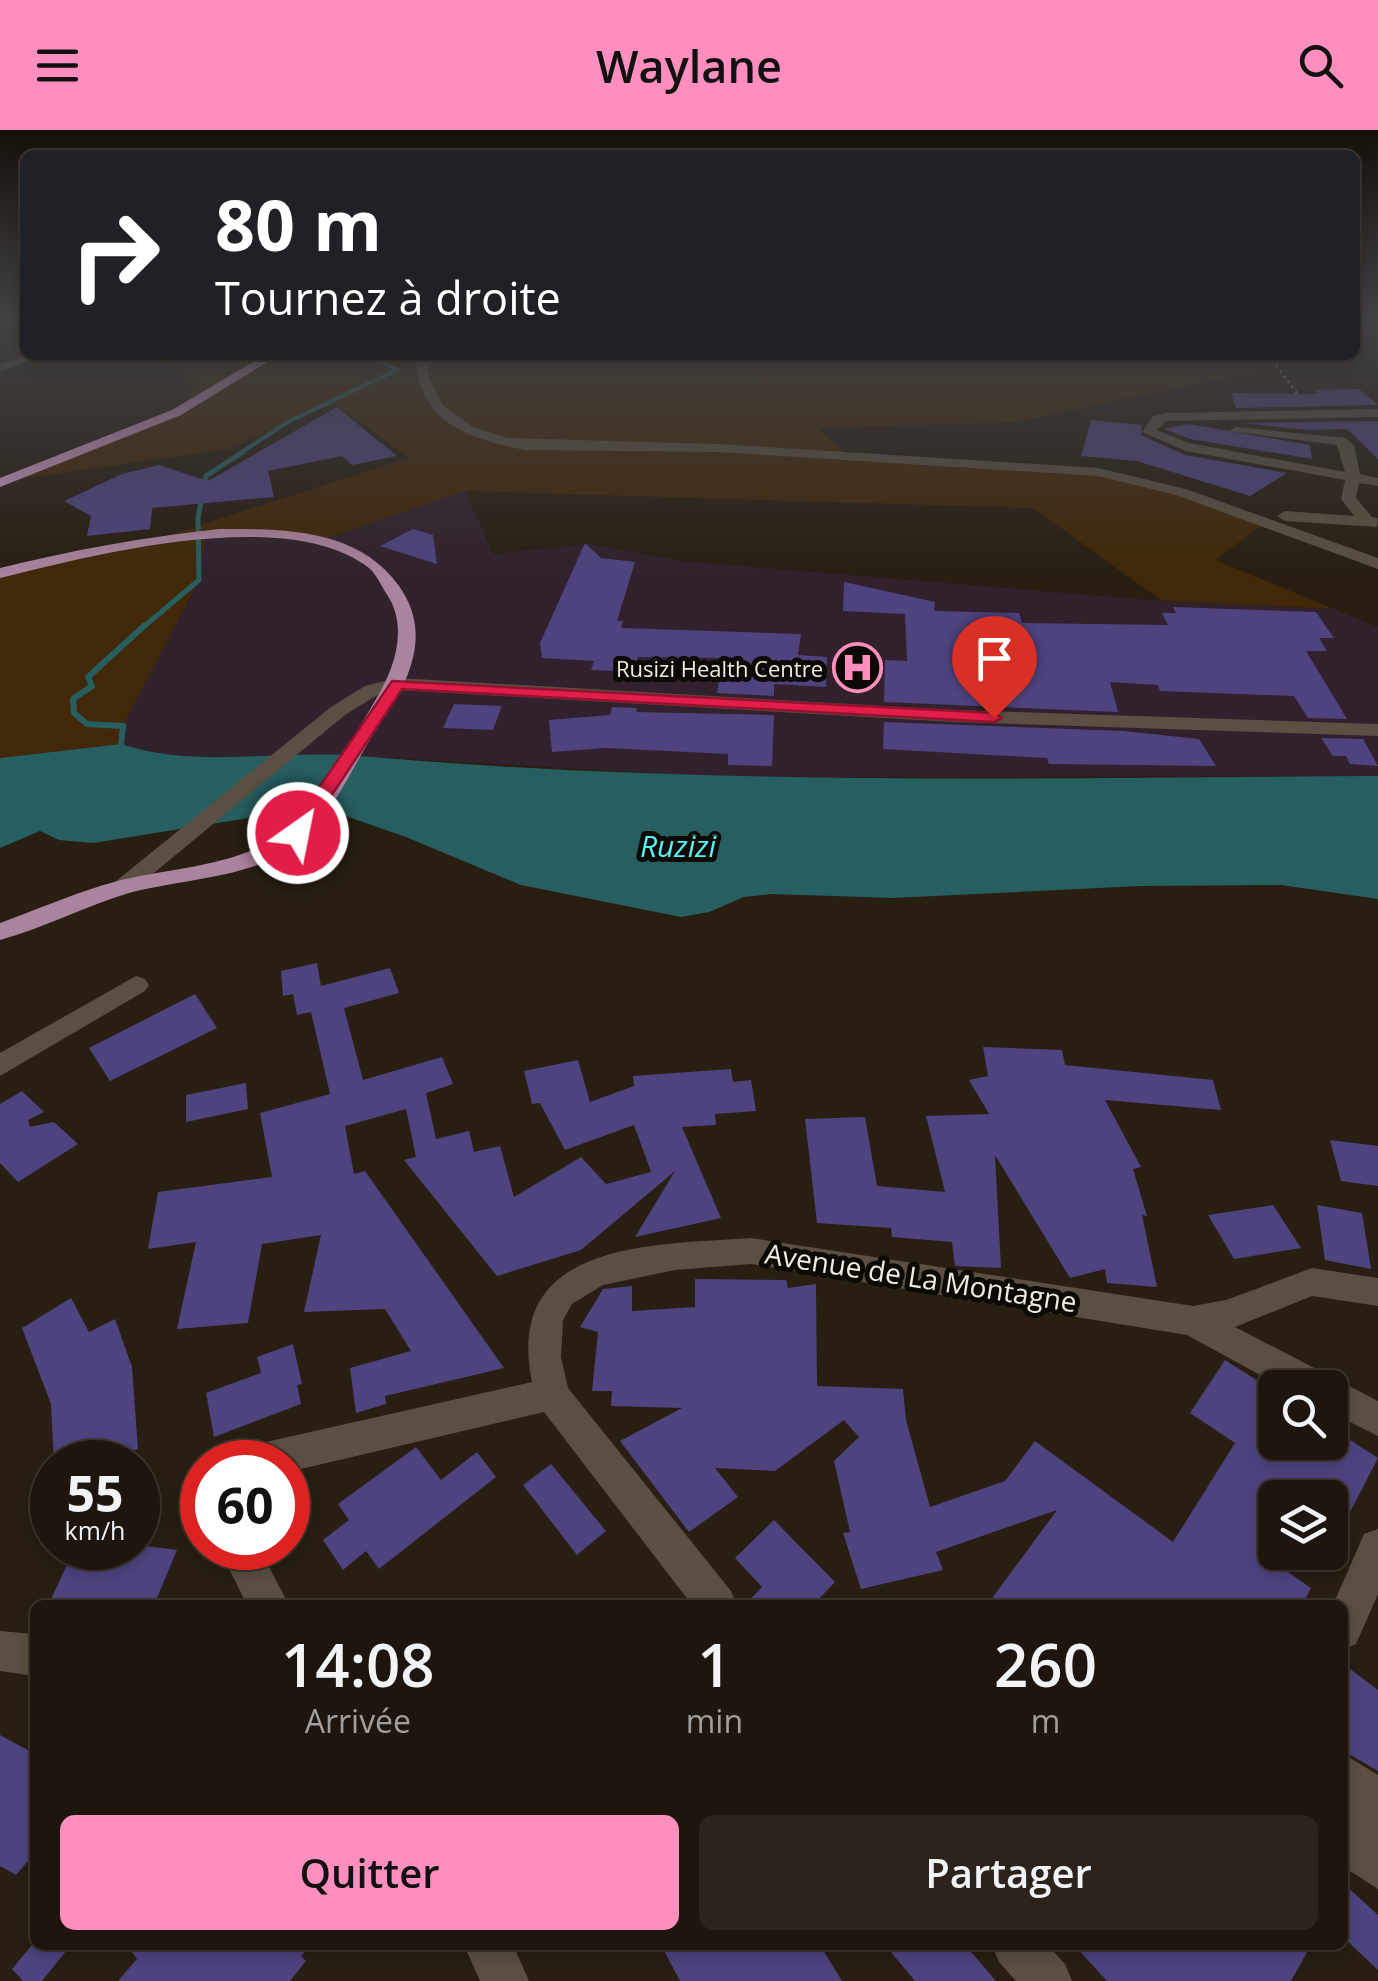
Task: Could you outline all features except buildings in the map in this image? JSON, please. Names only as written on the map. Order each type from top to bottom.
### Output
[{"type":"highway","points":[[0,483],[191,403]]},
{"type":"main road","points":[[0,574],[85,551],[163,538],[284,536],[329,544],[365,557],[388,574],[406,616],[408,642],[397,684],[298,833],[255,856],[123,888],[0,932]]},
{"type":"street","points":[[433,403],[450,420],[497,441],[525,446],[718,448],[1050,466],[1134,478],[1326,541],[1378,564]]},
{"type":"street","points":[[1378,413],[1166,417],[1158,420],[1149,432],[1186,447],[1378,482]]},
{"type":"street","points":[[1217,415],[1238,432],[1335,438],[1346,445],[1353,476],[1348,500],[1373,522]]},
{"type":"street","points":[[1219,506],[1373,522]]},
{"type":"street","points":[[123,888],[338,711],[372,690],[397,684],[955,716],[1378,730]]},
{"type":"street","points":[[0,1066],[136,985]]},
{"type":"street","name":"Avenue de La Montagne","points":[[552,1394],[542,1336],[546,1318],[560,1294],[618,1265],[750,1250],[1193,1322],[1284,1370]]},
{"type":"street","points":[[1193,1322],[1230,1314],[1277,1292],[1312,1282],[1378,1292]]},
{"type":"street","points":[[310,1450],[552,1394],[713,1600]]},
{"type":"street","points":[[1348,1403],[1378,1419]]},
{"type":"street","points":[[1348,1616],[1378,1548]]},
{"type":"street","points":[[250,1570],[266,1600]]},
{"type":"street","points":[[0,1651],[30,1654]]},
{"type":"street","points":[[1348,1780],[1372,1799],[1348,1838]]},
{"type":"street","points":[[1348,1841],[1378,1866]]},
{"type":"street","points":[[490,1950],[505,1981]]},
{"type":"street","points":[[1020,1950],[1048,1981]]},
{"type":"path","points":[[1310,403],[1327,413]]},
{"type":"shaded area","points":[[333,403],[230,449],[5,481],[189,404]]},
{"type":"shaded area","points":[[335,403],[1104,403],[1017,422],[817,428],[850,457],[1134,478],[1267,522],[1215,560],[1334,609],[1162,601],[1033,508],[465,491],[316,542],[284,536],[205,535],[199,580],[123,726],[121,744],[0,758],[0,573],[163,537],[409,458]]},
{"type":"shaded area","points":[[465,491],[493,554],[591,544],[680,561],[1162,601],[1334,609],[1378,627],[1378,776],[725,777],[355,756],[188,756],[135,752],[121,744],[123,726],[205,535],[316,541]]},
{"type":"water","name":"Ruzizi","points":[[121,744],[209,757],[330,754],[487,766],[741,776],[1378,776],[1378,899],[1281,885],[1139,886],[893,898],[771,894],[744,897],[709,912],[681,917],[521,885],[406,837],[343,815],[305,809],[93,843],[59,840],[40,831],[0,848],[0,758]]},
{"type":"waterway","points":[[239,454],[288,422],[327,403]]},
{"type":"waterway","points":[[141,629],[199,580],[198,518],[206,476],[243,452]]},
{"type":"waterway","points":[[120,755],[123,726],[87,724],[74,713],[73,699],[92,686],[88,677],[144,626]]},
{"type":"place","name":"Rusizi Health Centre","points":[[858,668]]},
{"type":"route","points":[[298,833],[397,684],[994,718]]}]
